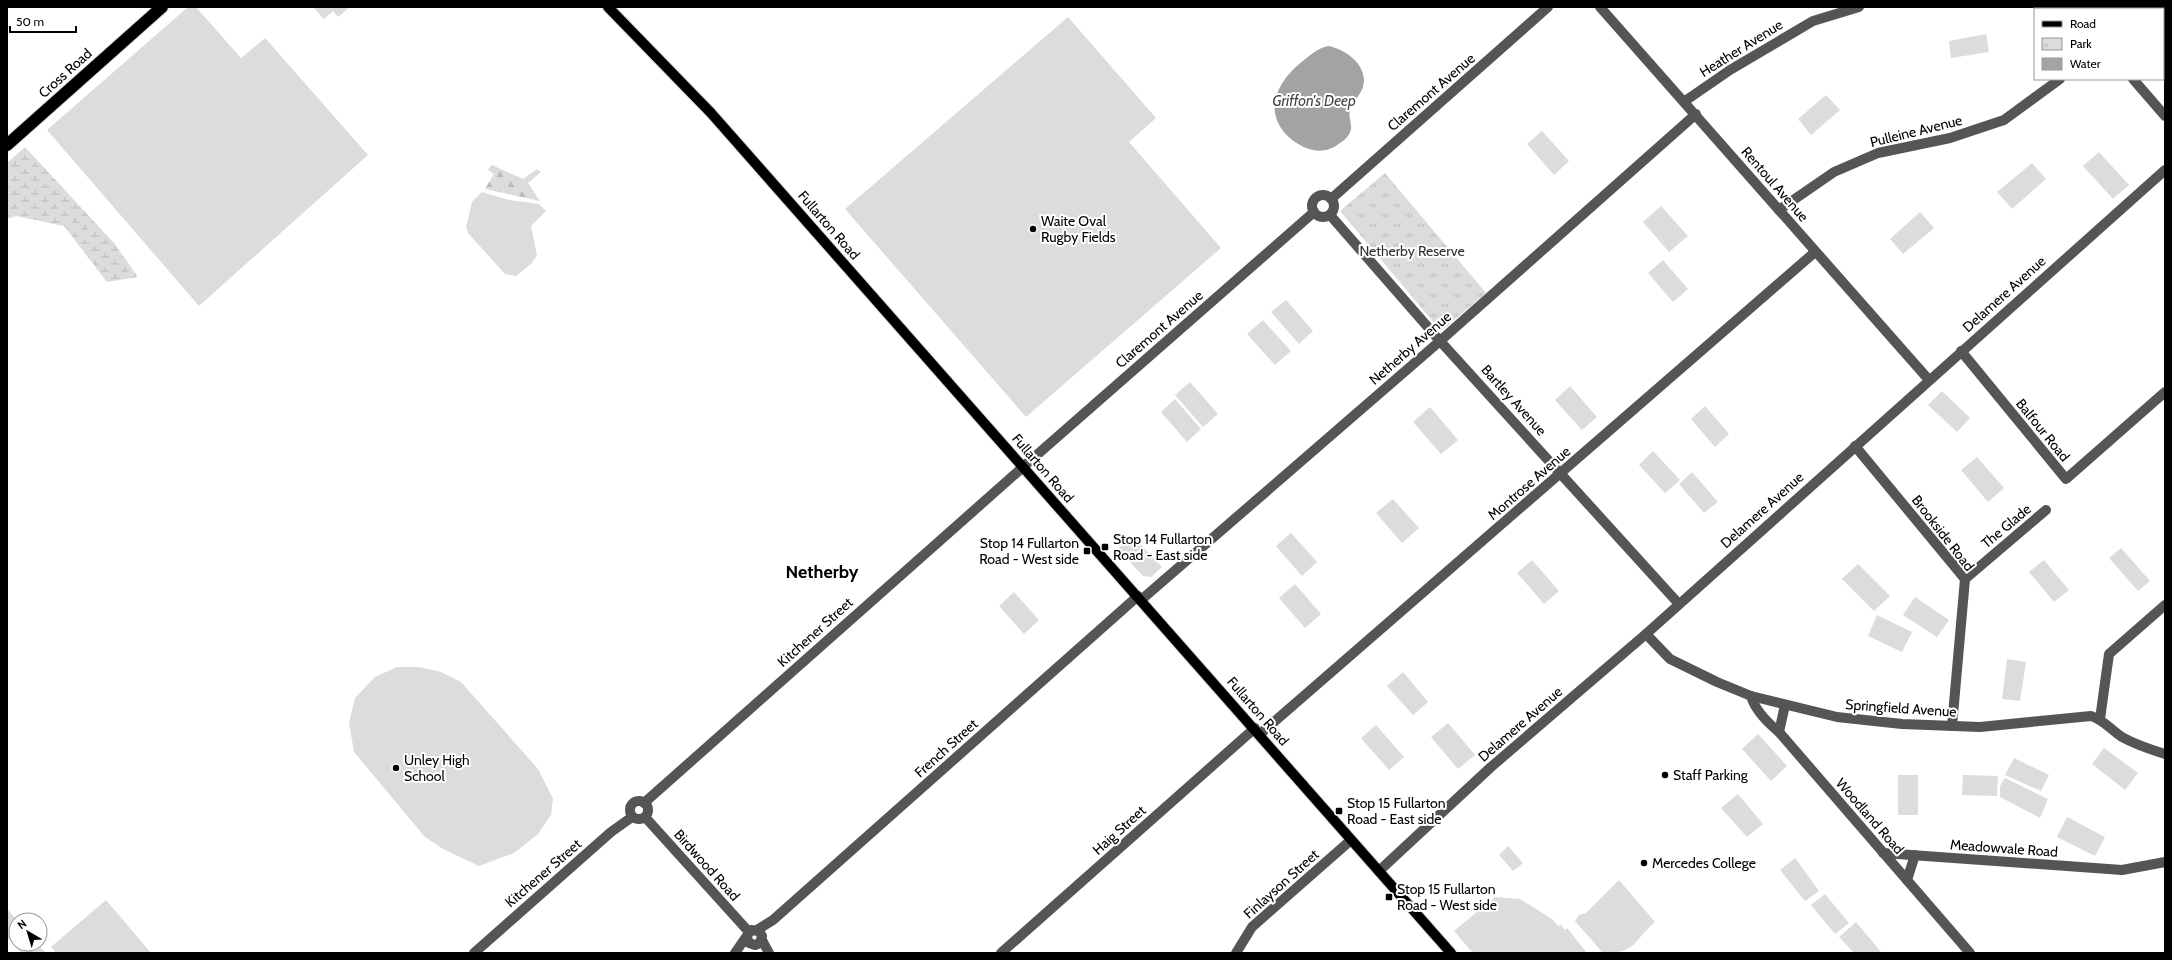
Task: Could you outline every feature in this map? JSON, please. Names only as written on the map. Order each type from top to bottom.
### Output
[{"type":"highway","name":"Cross Road","points":[[7,145],[162,7]]},
{"type":"main road","name":"Fullarton Road","points":[[608,7],[711,113],[1258,731],[1351,840],[1451,953]]},
{"type":"street","name":"Claremont Avenue","points":[[1331,199],[1548,7]]},
{"type":"street","name":"Rentoul Avenue","points":[[1600,7],[1685,101],[1815,252],[1929,380]]},
{"type":"street","name":"Heather Avenue","points":[[1685,101],[1730,70],[1813,21],[1859,7]]},
{"type":"street","name":"Pulleine Avenue","points":[[1779,210],[1834,172],[1878,153],[1950,138],[2004,120],[2059,80]]},
{"type":"street","points":[[2134,80],[2165,116]]},
{"type":"street","name":"Netherby Avenue","points":[[1139,598],[1440,341],[1696,114]]},
{"type":"street","name":"Delamere Avenue","points":[[1379,871],[1491,768],[1646,634],[1678,603],[2165,170]]},
{"type":"street","points":[[1325,195],[1331,199],[1334,208],[1330,215],[1322,217],[1314,212],[1312,206],[1317,197],[1325,195]]},
{"type":"street","name":"Claremont Avenue","points":[[1023,467],[1314,212]]},
{"type":"street","name":"Bartley Avenue","points":[[1330,215],[1440,341],[1562,473],[1678,603]]},
{"type":"street","name":"Montrose Avenue","points":[[1258,731],[1562,473],[1815,252]]},
{"type":"street","name":"Balfour Road","points":[[1961,351],[2066,479],[2165,392]]},
{"type":"street","name":"Brookside Road","points":[[1855,446],[1964,579],[1952,726]]},
{"type":"street","name":"Kitchener Street","points":[[644,803],[1023,467]]},
{"type":"street","name":"The Glade","points":[[1964,579],[2046,510]]},
{"type":"street","name":"French Street","points":[[737,953],[1139,598]]},
{"type":"street","points":[[2165,605],[2109,654],[2100,719],[2120,736],[2139,747],[2165,754]]},
{"type":"street","name":"Springfield Avenue","points":[[1646,634],[1670,659],[1695,672],[1751,696],[1817,713],[1857,720],[1902,724],[1980,727],[2078,717],[2100,719]]},
{"type":"street","name":"Woodland Road","points":[[1751,696],[1756,707],[1970,953]]},
{"type":"street","points":[[1779,732],[1785,705]]},
{"type":"street","name":"Haig Street","points":[[1001,953],[1258,731]]},
{"type":"street","points":[[639,802],[644,803],[648,812],[645,817],[639,820],[632,817],[630,809],[633,804],[639,802]]},
{"type":"street","name":"Kitchener Street","points":[[474,953],[611,832],[632,817]]},
{"type":"street","name":"Birdwood Road","points":[[645,817],[768,953]]},
{"type":"street","name":"Finlayson Street","points":[[1236,953],[1252,927],[1351,840]]},
{"type":"street","name":"Meadowvale Road","points":[[1883,853],[2122,870],[2165,862]]},
{"type":"street","points":[[1907,880],[1915,855]]},
{"type":"green space","points":[[188,7],[196,7],[241,58],[265,38],[368,155],[199,306],[47,130]]},
{"type":"green space","points":[[313,7],[350,7],[338,17],[333,11],[324,19]]},
{"type":"green space","name":"Waite Oval Rugby Fields","points":[[1068,17],[1156,118],[1129,142],[1221,248],[1026,417],[845,209]]},
{"type":"green space","points":[[1986,34],[1989,52],[1951,58],[1949,41]]},
{"type":"green space","points":[[1826,95],[1840,110],[1811,135],[1798,119]]},
{"type":"green space","points":[[1542,131],[1569,161],[1554,175],[1527,144]]},
{"type":"green space","points":[[25,147],[114,243],[138,277],[107,282],[64,226],[16,216],[7,219],[7,163]]},
{"type":"green space","points":[[2099,152],[2129,185],[2113,199],[2083,166]]},
{"type":"green space","points":[[2032,163],[2046,179],[2012,209],[1997,192]]},
{"type":"green space","points":[[492,165],[523,179],[537,169],[541,172],[528,183],[540,201],[485,189],[494,174],[488,170]]},
{"type":"green space","name":"Netherby Reserve","points":[[1385,173],[1486,293],[1441,331],[1340,211]]},
{"type":"green space","points":[[482,192],[509,200],[539,204],[546,211],[531,226],[537,255],[532,263],[516,276],[505,274],[468,233],[466,227],[472,202]]},
{"type":"green space","points":[[1661,206],[1688,236],[1669,252],[1643,222]]},
{"type":"green space","points":[[1920,212],[1934,228],[1903,254],[1890,239]]},
{"type":"green space","points":[[1663,260],[1688,289],[1673,302],[1648,273]]},
{"type":"green space","points":[[1286,300],[1313,331],[1299,344],[1271,312]]},
{"type":"green space","points":[[1263,320],[1291,351],[1275,365],[1247,334]]},
{"type":"green space","points":[[1190,382],[1218,414],[1203,427],[1175,395]]},
{"type":"green space","points":[[1570,386],[1597,417],[1582,430],[1555,400]]},
{"type":"green space","points":[[1942,391],[1970,418],[1957,432],[1928,405]]},
{"type":"green space","points":[[1175,399],[1201,429],[1187,442],[1161,412]]},
{"type":"green space","points":[[1705,406],[1729,434],[1715,447],[1691,419]]},
{"type":"green space","points":[[1430,407],[1458,440],[1441,454],[1413,422]]},
{"type":"green space","points":[[1653,451],[1680,480],[1665,493],[1639,465]]},
{"type":"green space","points":[[1977,457],[2004,488],[1988,502],[1961,470]]},
{"type":"green space","points":[[1692,472],[1718,502],[1704,513],[1679,484]]},
{"type":"green space","points":[[1393,499],[1419,528],[1402,543],[1376,513]]},
{"type":"green space","points":[[1291,533],[1317,562],[1302,576],[1276,546]]},
{"type":"green space","points":[[1133,536],[1162,567],[1151,577],[1143,576],[1118,549]]},
{"type":"green space","points":[[2121,548],[2150,581],[2138,591],[2109,558]]},
{"type":"green space","points":[[1532,560],[1559,591],[1544,604],[1517,573]]},
{"type":"green space","points":[[2044,560],[2069,590],[2054,602],[2029,572]]},
{"type":"green space","points":[[1858,564],[1890,596],[1874,611],[1842,579]]},
{"type":"green space","points":[[1295,584],[1321,614],[1305,628],[1279,598]]},
{"type":"green space","points":[[1014,592],[1039,620],[1024,634],[999,606]]},
{"type":"green space","points":[[1915,597],[1949,620],[1937,637],[1903,615]]},
{"type":"green space","points":[[1877,615],[1912,632],[1902,652],[1868,636]]},
{"type":"green space","points":[[2007,659],[2026,662],[2020,701],[2002,699]]},
{"type":"green space","points":[[397,667],[419,667],[441,672],[461,682],[538,769],[553,799],[551,815],[538,834],[514,853],[479,866],[443,849],[425,837],[354,752],[349,723],[355,698],[375,677]]},
{"type":"green space","points":[[1403,672],[1428,702],[1413,715],[1387,686]]},
{"type":"green space","points":[[1448,723],[1475,755],[1458,769],[1431,737]]},
{"type":"green space","points":[[1376,725],[1404,757],[1389,770],[1361,738]]},
{"type":"green space","points":[[1758,734],[1787,766],[1771,781],[1742,749]]},
{"type":"green space","points":[[2104,748],[2138,773],[2125,790],[2092,764]]},
{"type":"green space","points":[[2014,758],[2049,775],[2041,791],[2005,775]]},
{"type":"green space","points":[[1898,775],[1918,775],[1918,815],[1898,815]]},
{"type":"green space","points":[[1963,775],[1998,776],[1997,796],[1962,795]]},
{"type":"green space","points":[[2005,778],[2048,799],[2040,818],[2000,797],[2000,786]]},
{"type":"green space","points":[[1738,794],[1763,824],[1747,837],[1721,808]]},
{"type":"green space","points":[[2067,817],[2105,837],[2095,856],[2057,837]]},
{"type":"green space","points":[[1508,846],[1523,863],[1513,871],[1499,855]]},
{"type":"green space","points":[[1795,858],[1819,891],[1805,901],[1780,870]]},
{"type":"green space","points":[[1619,880],[1655,922],[1634,945],[1629,948],[1622,951],[1603,953],[1575,921],[1579,915],[1586,913]]},
{"type":"green space","points":[[1825,894],[1849,923],[1835,934],[1811,905]]},
{"type":"green space","points":[[1495,897],[1520,899],[1552,919],[1558,926],[1561,925],[1565,930],[1567,928],[1587,953],[1473,953],[1454,931]]},
{"type":"green space","points":[[106,900],[151,953],[56,953],[51,947]]},
{"type":"green space","points":[[7,909],[10,912],[8,912],[8,938]]},
{"type":"green space","points":[[1856,922],[1882,953],[1854,953],[1839,937]]},
{"type":"green space","points":[[20,952],[46,953],[21,953]]},
{"type":"water","name":"Griffon's Deep","points":[[1328,46],[1348,54],[1354,59],[1359,65],[1364,79],[1363,87],[1350,111],[1349,116],[1351,127],[1348,135],[1334,147],[1321,151],[1303,147],[1291,139],[1282,129],[1276,118],[1275,107],[1276,97],[1280,87],[1287,77],[1312,53]]},
{"type":"place","name":"Waite Oval Rugby Fields","points":[[1033,229]]},
{"type":"place","name":"Stop 14 Fullarton Road - East side","points":[[1105,547]]},
{"type":"place","name":"Stop 14 Fullarton Road - West side","points":[[1087,551]]},
{"type":"place","name":"Unley High School","points":[[396,768]]},
{"type":"place","name":"Staff Parking","points":[[1665,775]]},
{"type":"place","name":"Stop 15 Fullarton Road - East side","points":[[1339,811]]},
{"type":"place","name":"Mercedes College","points":[[1644,863]]},
{"type":"place","name":"Stop 15 Fullarton Road - West side","points":[[1389,897]]},
{"type":"district","name":"Netherby","points":[[822,572]]}]
